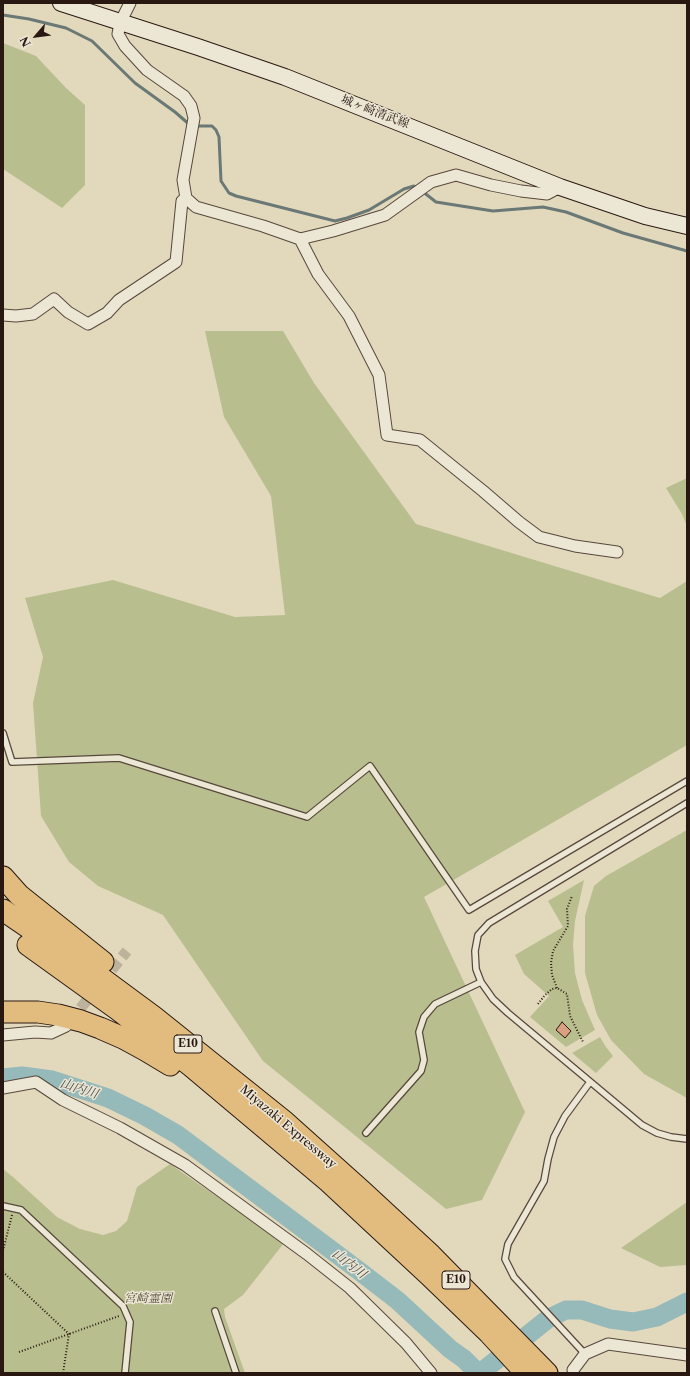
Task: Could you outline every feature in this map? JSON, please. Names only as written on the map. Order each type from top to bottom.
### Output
[{"type":"highway","points":[[3,877],[19,895],[78,944],[216,1050],[309,1130],[362,1191]]},
{"type":"highway","name":"Miyazaki Expressway","points":[[3,910],[85,966],[154,1017],[285,1122],[437,1261],[547,1373]]},
{"type":"highway","name":"Miyazaki Expressway","points":[[3,927],[117,1009],[191,1066],[272,1133],[329,1182],[423,1269],[526,1373]]},
{"type":"highway","points":[[3,1012],[38,1012],[58,1015],[100,1028],[145,1050],[272,1133]]},
{"type":"main road","name":"城ヶ崎清武線","points":[[61,3],[285,77],[560,187],[645,216],[687,226]]},
{"type":"street","points":[[130,3],[120,23],[118,34],[131,54],[147,70],[184,96],[191,106],[194,118],[183,180],[186,198],[196,207],[263,226],[300,239],[334,231],[385,215],[431,182],[456,175],[491,185],[520,191],[547,194],[560,187]]},
{"type":"street","points":[[3,315],[16,316],[33,314],[54,299],[68,312],[88,324],[107,313],[119,300],[176,262],[182,201],[186,198]]},
{"type":"street","points":[[300,239],[318,274],[349,316],[379,375],[387,435],[420,440],[483,491],[518,522],[540,537],[575,546],[617,552]]},
{"type":"street","points":[[3,1035],[35,1032],[51,1033],[66,1026]]},
{"type":"street","points":[[3,1088],[36,1082],[63,1100],[120,1128],[184,1165],[307,1254],[350,1288],[406,1343],[431,1373]]},
{"type":"street","points":[[573,1370],[585,1354],[608,1344],[687,1355]]},
{"type":"lane","points":[[3,733],[12,762],[119,758],[307,818],[370,766],[469,910],[687,781]]},
{"type":"lane","points":[[687,803],[489,923],[478,935],[475,951],[476,970],[481,982],[493,999],[508,1013],[642,1125],[657,1133],[687,1139]]},
{"type":"lane","points":[[366,1133],[421,1071],[424,1060],[419,1032],[424,1017],[435,1004],[481,982]]},
{"type":"lane","points":[[585,1354],[514,1277],[505,1259],[508,1244],[544,1181],[554,1137],[565,1116],[590,1082]]},
{"type":"lane","points":[[3,1206],[21,1210],[123,1306],[130,1322],[125,1373]]},
{"type":"lane","points":[[215,1312],[236,1373]]},
{"type":"path","points":[[572,896],[567,909],[568,926],[553,951],[551,963],[552,975],[557,988],[567,994],[570,1016],[583,1042]]},
{"type":"path","points":[[538,1004],[552,989],[557,988]]},
{"type":"path","points":[[3,1251],[13,1208]]},
{"type":"path","points":[[3,1272],[69,1334]]},
{"type":"path","points":[[20,1352],[126,1313]]},
{"type":"path","points":[[63,1373],[69,1334]]},
{"type":"green space","points":[[3,43],[36,56],[66,88],[85,105],[85,185],[62,208],[3,169]]},
{"type":"green space","points":[[205,331],[283,331],[314,383],[416,524],[660,598],[687,581],[687,745],[424,897],[525,1112],[482,1200],[446,1209],[263,1061],[163,915],[98,886],[69,862],[41,816],[33,703],[43,657],[25,598],[113,580],[235,617],[285,615],[271,496],[224,417]]},
{"type":"green space","points":[[687,478],[687,526],[682,514],[666,488]]},
{"type":"green space","points":[[687,830],[687,1098],[644,1074],[611,1040],[597,1015],[585,973],[585,916],[594,886],[606,876]]},
{"type":"green space","points":[[584,880],[575,921],[573,945],[575,973],[582,1000],[595,1030],[566,1047],[530,1017],[549,996],[524,974],[515,955],[563,927],[548,901]]},
{"type":"green space","points":[[600,1037],[613,1056],[596,1073],[572,1053]]},
{"type":"green space","name":"宮崎霊園","points":[[170,1164],[284,1243],[243,1295],[224,1309],[225,1317],[245,1373],[3,1373],[3,1169],[57,1217],[80,1229],[103,1235],[116,1231],[127,1221],[137,1187]]},
{"type":"green space","points":[[687,1202],[687,1265],[660,1267],[621,1248]]},
{"type":"building","points":[[562,1022],[571,1031],[565,1038],[556,1030]]},
{"type":"waterway","points":[[3,15],[29,19],[66,28],[92,41],[135,83],[175,112],[190,125]]},
{"type":"waterway","points":[[196,126],[212,126],[216,130],[219,137],[221,181],[229,193],[236,196],[335,221],[369,210],[404,189],[414,186],[418,188]]},
{"type":"waterway","points":[[422,191],[436,202],[493,211],[543,207],[566,212],[623,233],[687,251]]},
{"type":"waterway","name":"山内川","points":[[3,1078],[22,1076],[52,1080],[108,1098],[145,1116],[178,1135],[397,1300],[476,1371],[484,1370],[549,1318],[566,1310],[582,1310],[610,1319],[633,1322],[657,1317],[687,1302]]},
{"type":"tunnel","points":[[70,1021],[127,951]]}]
